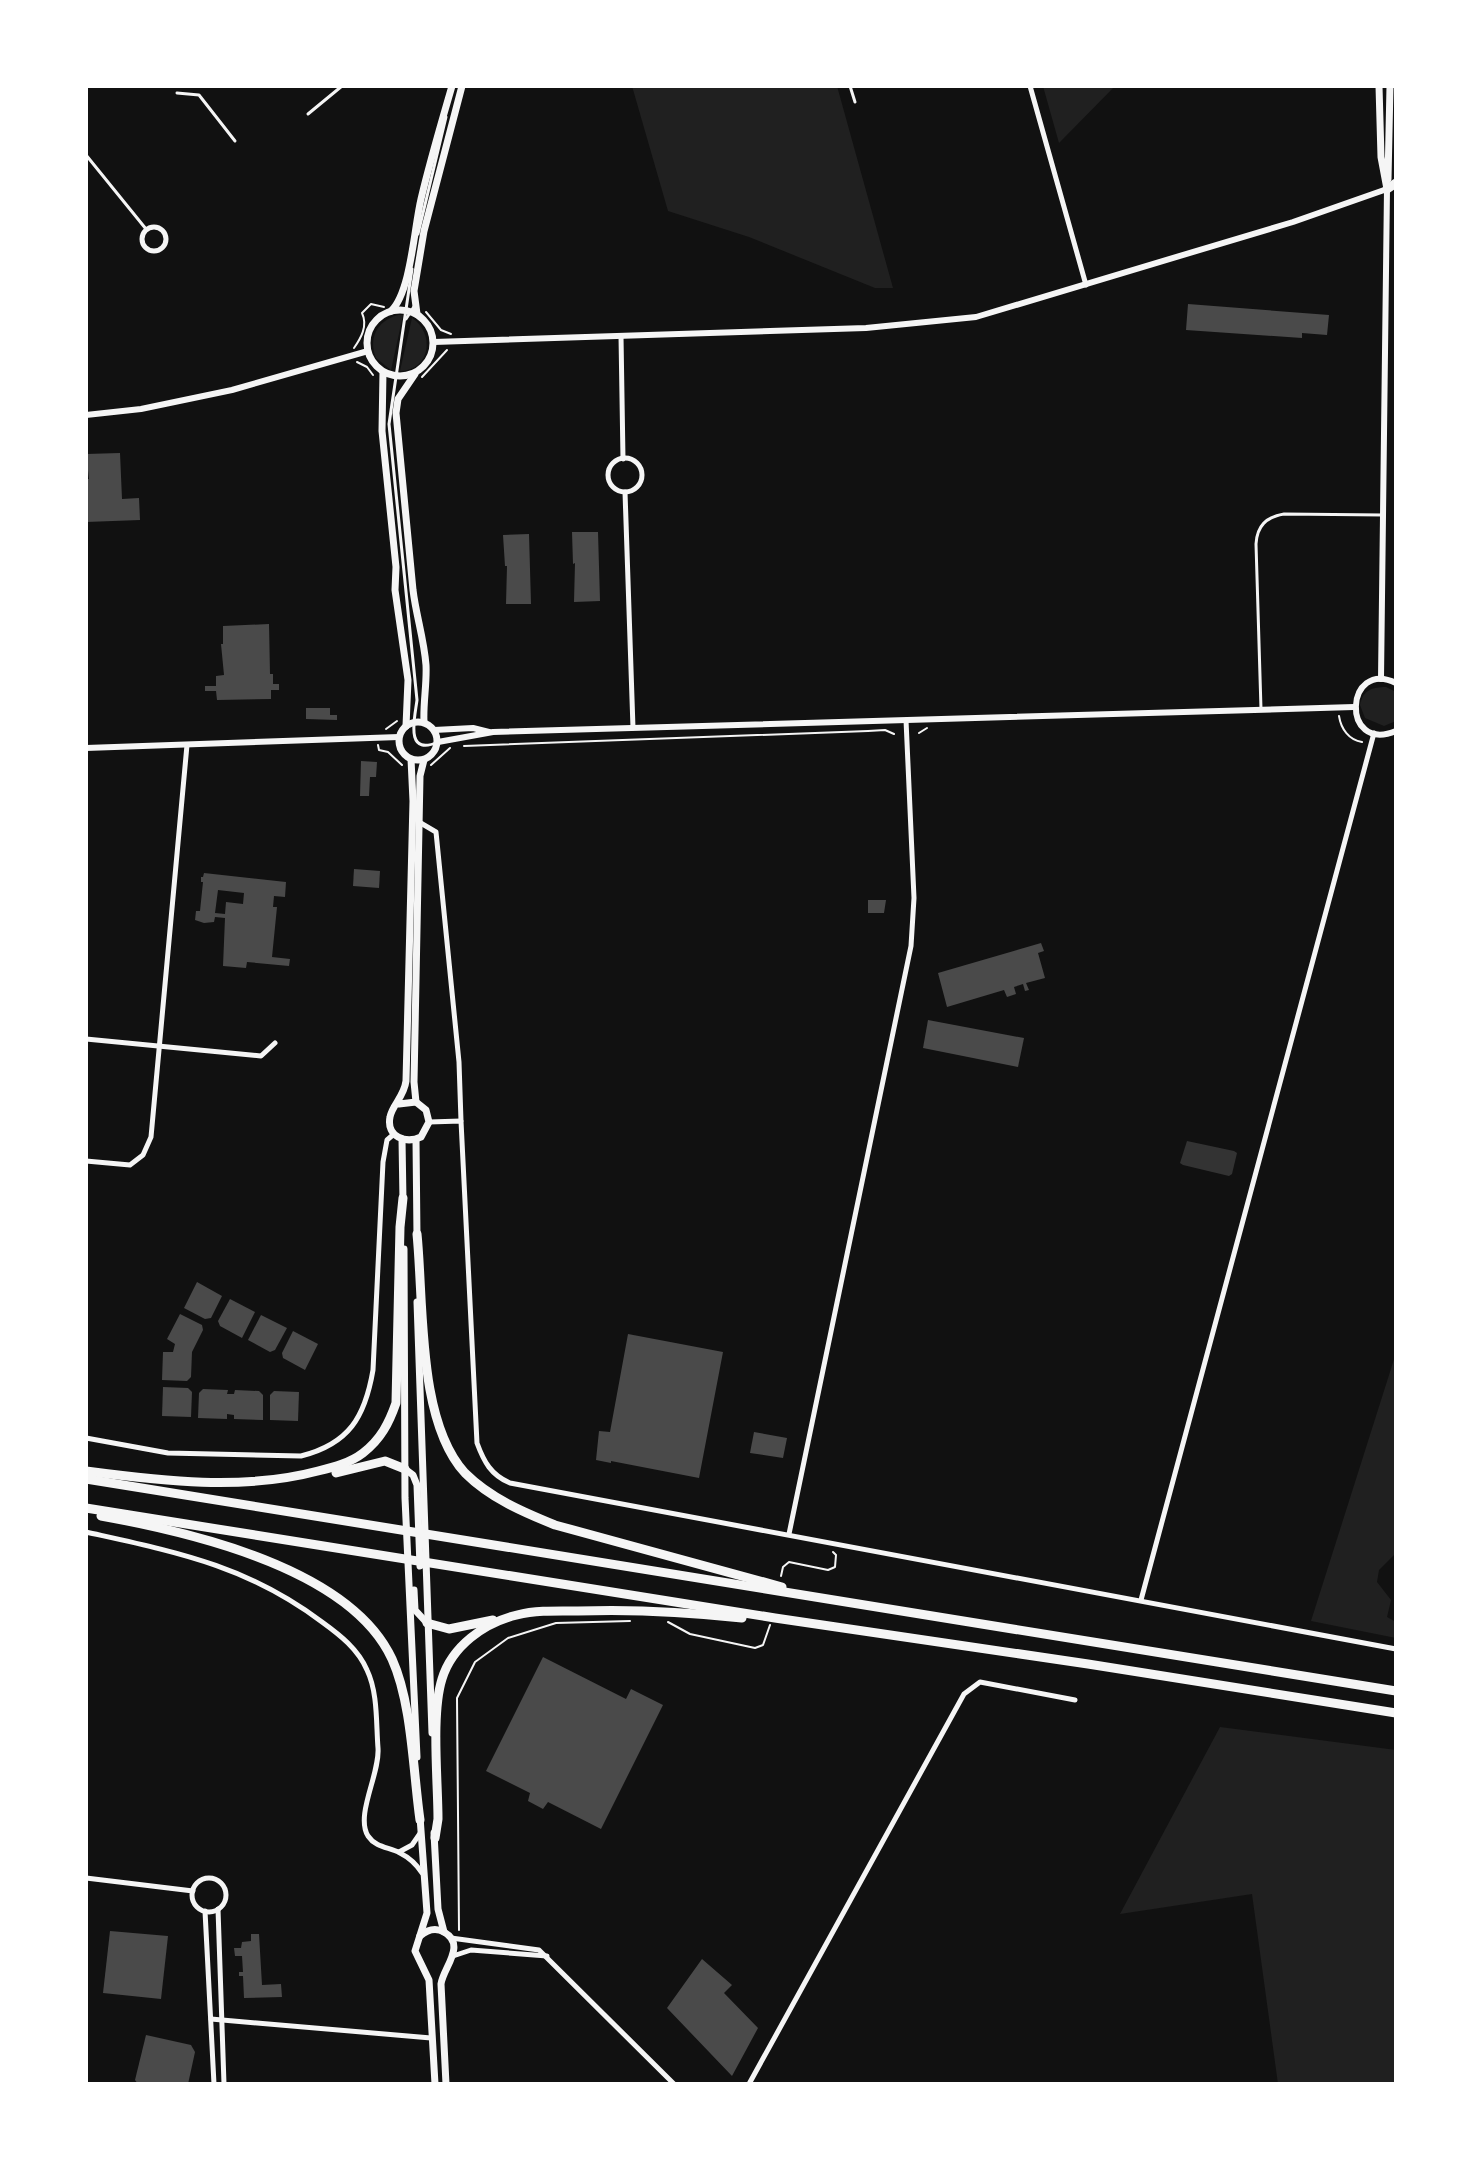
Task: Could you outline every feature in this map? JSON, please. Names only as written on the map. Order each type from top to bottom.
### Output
[{"type":"highway","points":[[285,1480],[343,1465],[361,1455],[389,1424],[398,1383],[403,1198]]},
{"type":"highway","points":[[417,1234],[427,1376],[433,1409],[452,1455],[476,1483],[520,1511],[555,1525],[840,1601]]},
{"type":"highway","points":[[86,1471],[212,1482],[285,1480],[330,1474],[385,1461],[405,1473]]},
{"type":"highway","points":[[86,1479],[1396,1691]]},
{"type":"highway","points":[[86,1511],[773,1620],[1073,1661],[1396,1713]]},
{"type":"highway","points":[[86,1511],[246,1550],[308,1580],[356,1613],[374,1631],[391,1656],[400,1680],[420,1820]]},
{"type":"highway","points":[[426,1619],[449,1629],[517,1615],[619,1609],[773,1620]]},
{"type":"highway","points":[[435,1838],[438,1819],[437,1700],[446,1669],[463,1643],[517,1615]]},
{"type":"main road","points":[[416,377],[394,377],[373,363],[368,351],[370,328],[398,304],[420,204],[452,86]]},
{"type":"main road","points":[[413,311],[428,211],[462,86]]},
{"type":"main road","points":[[1379,86],[1381,157],[1393,187]]},
{"type":"main road","points":[[1390,86],[1393,187]]},
{"type":"main road","points":[[390,308],[413,311],[432,331],[434,342],[429,361],[398,399],[396,413],[413,590],[423,632],[426,670],[424,722]]},
{"type":"main road","points":[[383,372],[382,431],[410,724]]},
{"type":"main road","points":[[416,1102],[420,776],[428,762],[433,753],[438,742],[434,730],[424,722],[410,724],[399,737],[400,748],[411,759],[428,762]]},
{"type":"main road","points":[[399,1104],[406,1081],[413,801],[411,759]]},
{"type":"main road","points":[[404,1101],[416,1102],[426,1110],[429,1122],[425,1133],[416,1140],[402,1139],[390,1128],[390,1114],[404,1101]]},
{"type":"main road","points":[[402,1139],[405,1473],[416,1481],[418,1591],[415,1610],[426,1619],[438,1909],[454,1945],[453,1956],[442,1973],[441,1984],[446,2084]]},
{"type":"main road","points":[[416,1140],[414,1499],[420,1820],[426,1919],[415,1951],[429,1980],[435,2084]]},
{"type":"main road","points":[[420,1936],[431,1930],[447,1935]]},
{"type":"main road","points":[[423,1965],[435,1969],[447,1965]]},
{"type":"street","points":[[1030,86],[1086,285]]},
{"type":"street","points":[[434,342],[919,324],[976,317],[1293,222],[1393,187],[1381,679]]},
{"type":"street","points":[[155,227],[163,230],[166,242],[161,249],[153,252],[143,246],[141,238],[146,229],[155,227]]},
{"type":"street","points":[[621,335],[623,459]]},
{"type":"street","points":[[86,415],[141,409],[232,390],[368,351]]},
{"type":"street","points":[[623,459],[634,461],[642,475],[639,485],[625,492],[611,485],[608,474],[613,464],[623,459]]},
{"type":"street","points":[[625,492],[633,729]]},
{"type":"street","points":[[1396,683],[1381,679],[1365,685],[1354,707],[1360,723],[1374,733],[1396,731]]},
{"type":"street","points":[[438,742],[493,732],[1354,707]]},
{"type":"street","points":[[789,1534],[911,946],[914,898],[906,720]]},
{"type":"street","points":[[434,730],[473,728],[493,732]]},
{"type":"street","points":[[1141,1600],[1374,733]]},
{"type":"street","points":[[86,748],[399,737]]},
{"type":"street","points":[[86,1161],[130,1165],[143,1155],[151,1137],[187,745]]},
{"type":"street","points":[[419,822],[436,832],[459,1062],[477,1443],[489,1470],[510,1483],[1396,1649]]},
{"type":"street","points":[[86,1039],[261,1056],[275,1043]]},
{"type":"street","points":[[429,1122],[461,1121]]},
{"type":"street","points":[[86,1438],[168,1453],[301,1456],[315,1452],[343,1436],[354,1425],[368,1399],[374,1355],[383,1162],[385,1144],[394,1134]]},
{"type":"street","points":[[86,1532],[158,1548],[239,1573],[286,1596],[342,1637],[360,1657],[372,1684],[378,1756],[364,1814],[364,1827],[372,1841],[399,1852],[425,1876]]},
{"type":"street","points":[[749,2084],[964,1694],[980,1682],[1075,1700]]},
{"type":"street","points":[[399,1852],[412,1845],[421,1831]]},
{"type":"street","points":[[86,1878],[193,1891]]},
{"type":"street","points":[[214,2084],[205,1911],[193,1901],[193,1891],[202,1880],[217,1880],[224,1887],[225,1897],[218,1909],[224,2084]]},
{"type":"street","points":[[205,1911],[218,1909]]},
{"type":"street","points":[[447,1935],[461,1941],[531,1948],[548,1956],[674,2084]]},
{"type":"street","points":[[453,1956],[471,1950],[548,1956]]},
{"type":"street","points":[[211,2019],[431,2038]]},
{"type":"lane","points":[[308,114],[342,86]]},
{"type":"lane","points":[[850,86],[855,102]]},
{"type":"lane","points":[[177,93],[199,95],[235,141]]},
{"type":"lane","points":[[438,742],[430,745],[418,742],[410,724],[417,700],[389,424],[394,377],[413,311],[425,200],[446,125],[447,102]]},
{"type":"lane","points":[[86,155],[146,229]]},
{"type":"lane","points":[[1261,709],[1256,544],[1259,527],[1273,516],[1284,514],[1383,515]]},
{"type":"lane","points":[[417,700],[424,709]]},
{"type":"path","points":[[353,347],[365,324],[362,313],[371,304],[390,308]]},
{"type":"path","points":[[413,311],[441,330],[451,333]]},
{"type":"path","points":[[416,377],[429,370],[440,355],[450,348]]},
{"type":"path","points":[[1339,715],[1341,726],[1354,741],[1363,743]]},
{"type":"path","points":[[454,746],[885,730],[894,734]]},
{"type":"path","points":[[428,762],[449,748]]},
{"type":"path","points":[[379,750],[388,752],[404,767],[405,772]]},
{"type":"path","points":[[780,1581],[783,1567],[791,1562],[828,1570],[835,1567],[836,1555],[831,1550]]},
{"type":"path","points":[[461,1941],[458,1924],[457,1698],[475,1662],[508,1638],[556,1623],[641,1620]]},
{"type":"path","points":[[668,1622],[690,1634],[755,1648],[763,1645],[773,1620]]},
{"type":"shaded area","points":[[632,86],[837,86],[893,288],[875,288],[749,237],[668,211]]},
{"type":"shaded area","points":[[1043,86],[1115,86],[1059,143]]},
{"type":"shaded area","points":[[403,315],[391,370],[376,358],[373,344],[380,326]]},
{"type":"shaded area","points":[[412,318],[424,332],[426,350],[418,364],[400,371]]},
{"type":"shaded area","points":[[1386,687],[1396,692],[1396,721],[1384,726],[1365,718],[1360,705],[1369,690]]},
{"type":"shaded area","points":[[1187,1141],[1237,1153],[1232,1174],[1229,1176],[1180,1163]]},
{"type":"shaded area","points":[[1396,1353],[1396,1553],[1379,1570],[1377,1582],[1391,1600],[1387,1617],[1396,1622],[1396,1638],[1311,1621]]},
{"type":"shaded area","points":[[1220,1727],[1396,1750],[1396,2084],[1278,2084],[1252,1894],[1120,1914]]},
{"type":"building","points":[[1188,304],[1329,315],[1327,335],[1302,333],[1302,338],[1186,330]]},
{"type":"building","points":[[120,453],[122,499],[139,498],[140,520],[86,522],[86,479],[89,479],[86,454]]},
{"type":"building","points":[[572,532],[598,532],[600,601],[574,602]]},
{"type":"building","points":[[529,534],[531,604],[506,604],[507,566],[503,535]]},
{"type":"building","points":[[269,624],[270,674],[273,674],[273,684],[279,684],[279,690],[271,690],[271,699],[217,700],[216,691],[205,691],[205,686],[216,686],[216,676],[224,675],[223,626]]},
{"type":"building","points":[[306,708],[330,708],[330,715],[337,715],[337,720],[306,719]]},
{"type":"building","points":[[361,761],[377,762],[376,777],[370,777],[369,796],[360,796]]},
{"type":"building","points":[[354,869],[380,871],[379,888],[353,886]]},
{"type":"building","points":[[204,873],[286,882],[285,897],[274,896],[273,907],[277,907],[272,957],[290,959],[289,966],[247,962],[246,968],[223,966],[225,918],[215,917],[214,922],[204,923],[195,920],[196,911],[200,911]],"holes":[[[218,890],[244,893],[243,904],[226,902],[225,914],[215,913]]]},
{"type":"building","points":[[868,900],[886,900],[884,913],[868,913]]},
{"type":"building","points":[[1041,943],[1044,951],[1038,953],[1045,978],[1026,983],[1029,990],[1025,991],[1023,984],[1014,987],[1016,994],[1007,997],[1004,990],[947,1007],[938,973]]},
{"type":"building","points":[[928,1020],[1024,1038],[1018,1067],[923,1048]]},
{"type":"building","points":[[197,1282],[222,1296],[211,1318],[205,1319],[184,1308]]},
{"type":"building","points":[[230,1299],[255,1312],[242,1338],[220,1326],[218,1321]]},
{"type":"building","points":[[180,1314],[202,1325],[203,1330],[192,1352],[191,1377],[187,1381],[162,1380],[163,1352],[173,1352],[175,1344],[167,1339]]},
{"type":"building","points":[[261,1315],[287,1328],[275,1350],[270,1352],[248,1340]]},
{"type":"building","points":[[293,1331],[318,1344],[305,1370],[283,1358],[282,1353]]},
{"type":"building","points":[[628,1334],[723,1352],[699,1478],[596,1460],[599,1431],[610,1432]]},
{"type":"building","points":[[163,1387],[188,1388],[192,1392],[191,1417],[162,1416]]},
{"type":"building","points":[[203,1389],[228,1390],[227,1394],[234,1394],[235,1390],[259,1391],[263,1395],[263,1420],[234,1419],[234,1415],[227,1414],[227,1419],[198,1418],[199,1393]]},
{"type":"building","points":[[274,1391],[299,1392],[298,1421],[270,1420],[270,1395]]},
{"type":"building","points":[[754,1432],[787,1438],[783,1458],[750,1453]]},
{"type":"building","points":[[543,1657],[626,1699],[631,1689],[663,1705],[601,1829],[548,1802],[543,1809],[528,1801],[530,1793],[486,1771]]},
{"type":"building","points":[[110,1931],[168,1936],[161,1999],[103,1993]]},
{"type":"building","points":[[251,1934],[259,1934],[262,1985],[281,1984],[282,1997],[244,1998],[243,1976],[239,1976],[239,1972],[243,1972],[242,1956],[235,1956],[234,1948],[241,1948],[242,1942],[251,1941]]},
{"type":"building","points":[[702,1959],[732,1985],[724,1993],[758,2028],[732,2076],[667,2008]]},
{"type":"building","points":[[146,2035],[191,2045],[195,2052],[188,2084],[138,2084],[135,2080]]}]
